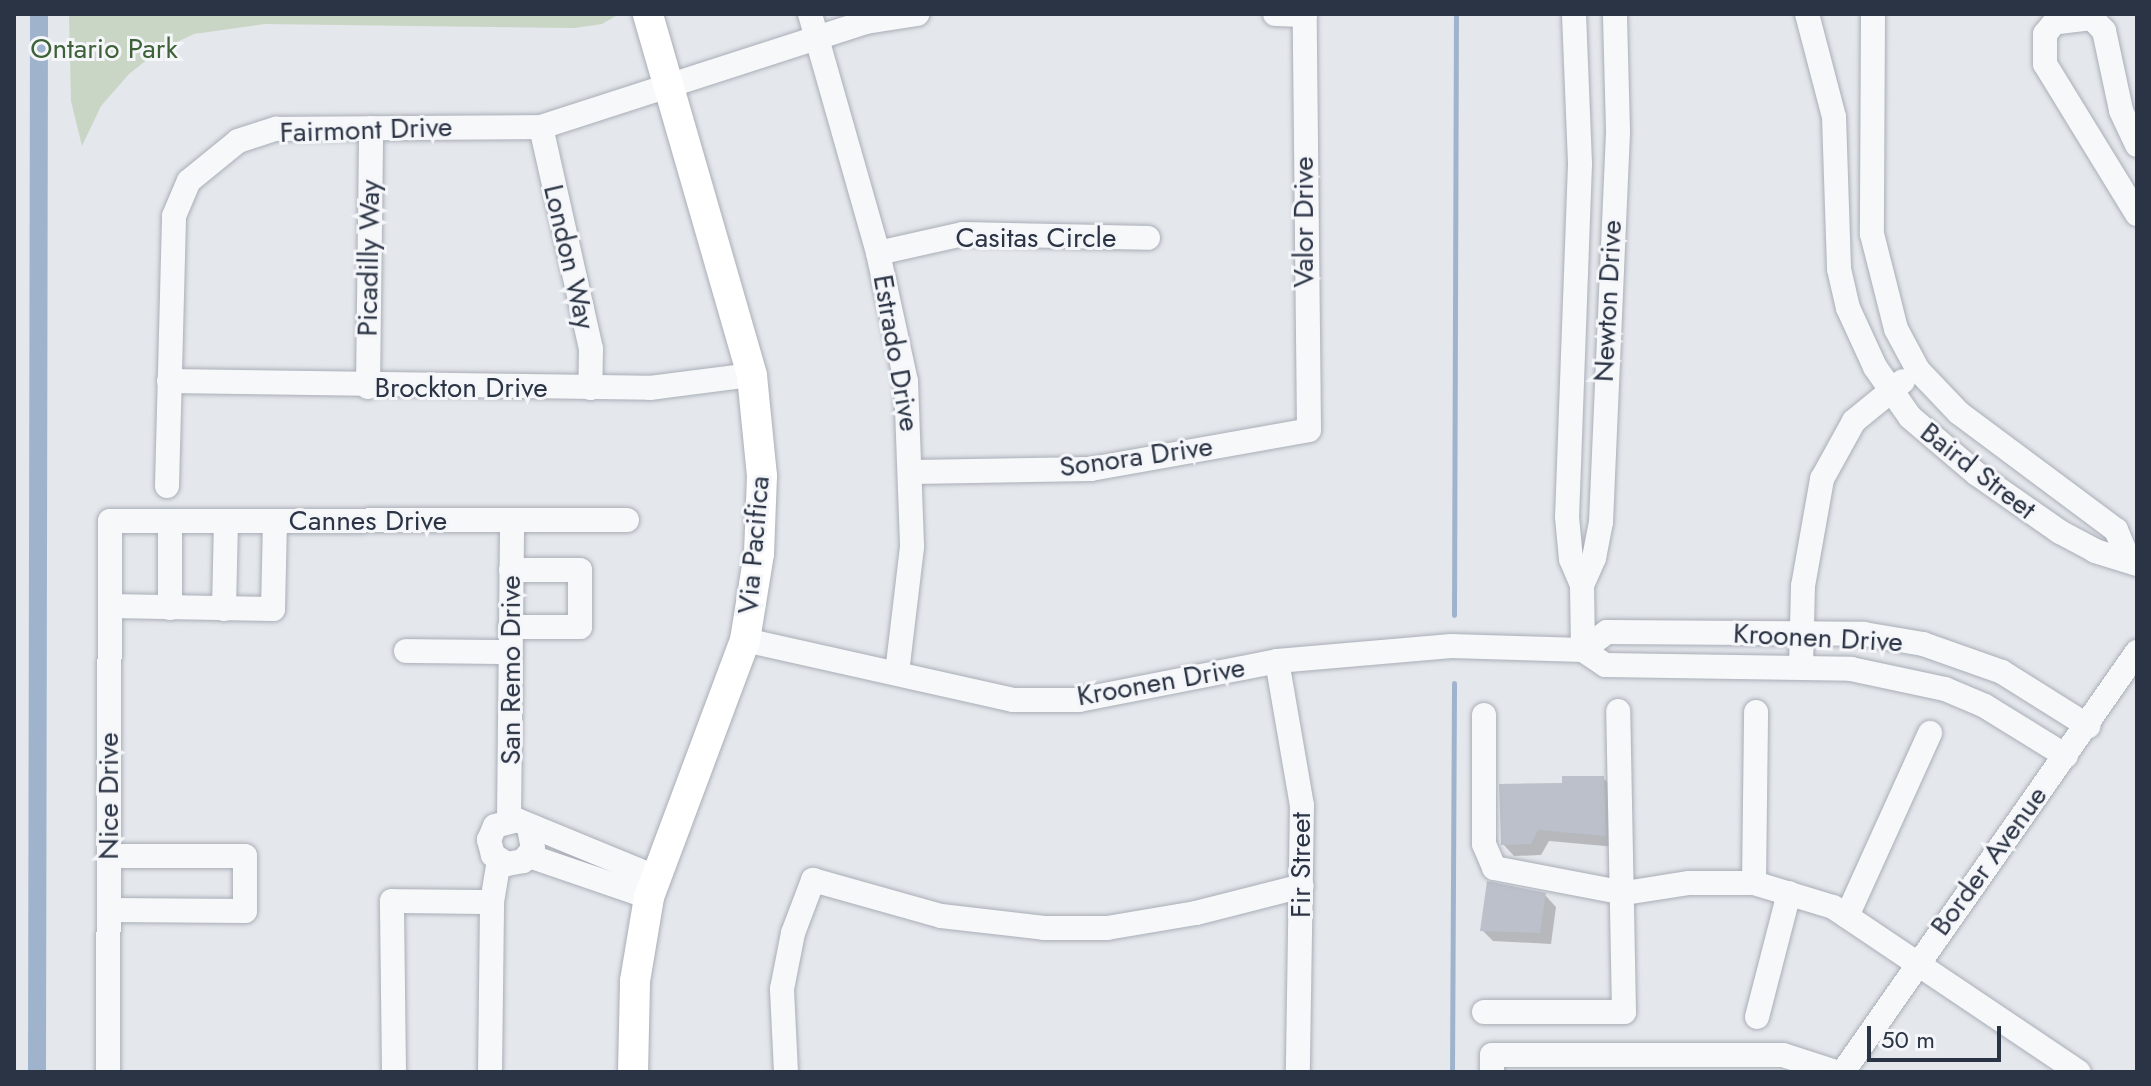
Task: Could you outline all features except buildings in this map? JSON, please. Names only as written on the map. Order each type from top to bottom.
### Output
[{"type":"main road","name":"Via Pacifica","points":[[633,1072],[635,981],[652,887],[745,640],[759,554],[762,476],[752,375],[648,14]]},
{"type":"street","name":"Estrado Drive","points":[[810,14],[878,253],[906,381],[913,472],[912,547],[897,673]]},
{"type":"street","name":"Fairmont Drive","points":[[167,486],[169,257],[174,216],[189,181],[238,141],[276,129],[541,127],[817,41],[866,22],[917,14]]},
{"type":"street","points":[[1275,14],[1305,14]]},
{"type":"street","name":"Valor Drive","points":[[1305,14],[1309,430]]},
{"type":"street","name":"Newton Drive","points":[[1574,14],[1580,164],[1567,517],[1571,559],[1582,585],[1583,650]]},
{"type":"street","name":"Newton Drive","points":[[1582,585],[1594,558],[1601,522],[1618,131],[1615,14]]},
{"type":"street","name":"Baird Street","points":[[1807,14],[1834,117],[1839,269],[1862,342],[1889,390],[1934,442],[2018,504],[2095,551],[2133,561]]},
{"type":"street","name":"Baird Street","points":[[1873,14],[1875,261],[1896,329],[1918,370],[1959,413],[2116,530],[2133,561]]},
{"type":"street","points":[[2137,145],[2121,110],[2104,31],[2092,18],[2054,23],[2045,34],[2045,64],[2137,214]]},
{"type":"street","name":"London Way","points":[[541,127],[586,322],[590,388]]},
{"type":"street","name":"Picadilly Way","points":[[368,387],[371,128]]},
{"type":"street","name":"Casitas Circle","points":[[878,253],[963,234],[1148,238]]},
{"type":"street","points":[[1801,667],[1803,586],[1822,479],[1854,421],[1889,390],[1918,370]]},
{"type":"street","name":"Brockton Drive","points":[[169,381],[368,387],[650,388],[752,375]]},
{"type":"street","name":"Sonora Drive","points":[[913,472],[1091,469],[1309,430]]},
{"type":"street","name":"Cannes Drive","points":[[110,521],[627,520]]},
{"type":"street","name":"Nice Drive","points":[[108,1072],[110,521]]},
{"type":"street","points":[[170,521],[170,608]]},
{"type":"street","points":[[224,609],[226,521]]},
{"type":"street","points":[[110,606],[273,609],[275,521]]},
{"type":"street","name":"San Remo Drive","points":[[512,521],[510,652],[519,823]]},
{"type":"street","points":[[510,627],[580,627],[580,570],[511,570]]},
{"type":"street","name":"Kroonen Drive","points":[[1583,650],[1607,632],[1864,634],[1958,655],[2002,672],[2088,726]]},
{"type":"street","name":"Kroonen Drive","points":[[745,640],[1013,700],[1079,700],[1277,661],[1451,646],[1583,650],[1605,665],[1801,667],[1902,676],[1945,689],[2017,724],[2066,756]]},
{"type":"street","points":[[406,651],[510,652]]},
{"type":"street","name":"Border Avenue","points":[[1843,1072],[1916,961],[2088,726],[2137,652]]},
{"type":"street","name":"Fir Street","points":[[1277,661],[1302,805],[1298,1072]]},
{"type":"street","points":[[1484,1012],[1624,1012],[1625,893],[1618,711]]},
{"type":"street","points":[[1754,883],[1756,712]]},
{"type":"street","points":[[1484,715],[1484,844],[1494,868],[1625,893],[1689,883],[1754,883],[1789,893],[1847,916],[2079,1072]]},
{"type":"street","points":[[1847,916],[1930,733]]},
{"type":"street","points":[[490,1072],[492,902],[499,860],[489,840],[495,826],[519,823],[652,887]]},
{"type":"street","points":[[499,860],[515,864],[529,856],[534,842],[519,823]]},
{"type":"street","points":[[109,856],[245,856],[245,911],[109,910]]},
{"type":"street","points":[[529,856],[652,887]]},
{"type":"street","points":[[786,1072],[782,989],[793,933],[813,880],[941,916],[1044,928],[1107,928],[1196,913],[1302,886]]},
{"type":"street","points":[[1757,1017],[1789,893]]},
{"type":"street","points":[[394,1072],[392,901],[492,902]]},
{"type":"street","points":[[1492,1072],[1492,1055],[1783,1055],[1836,1072]]},
{"type":"green space","name":"Ontario Park","points":[[69,14],[619,14],[602,24],[574,28],[265,24],[194,34],[158,51],[129,74],[101,106],[82,146],[71,101]]},
{"type":"waterway","points":[[37,1072],[39,14]]},
{"type":"waterway","points":[[1454,615],[1456,14]]},
{"type":"waterway","points":[[1452,1072],[1454,683]]}]
